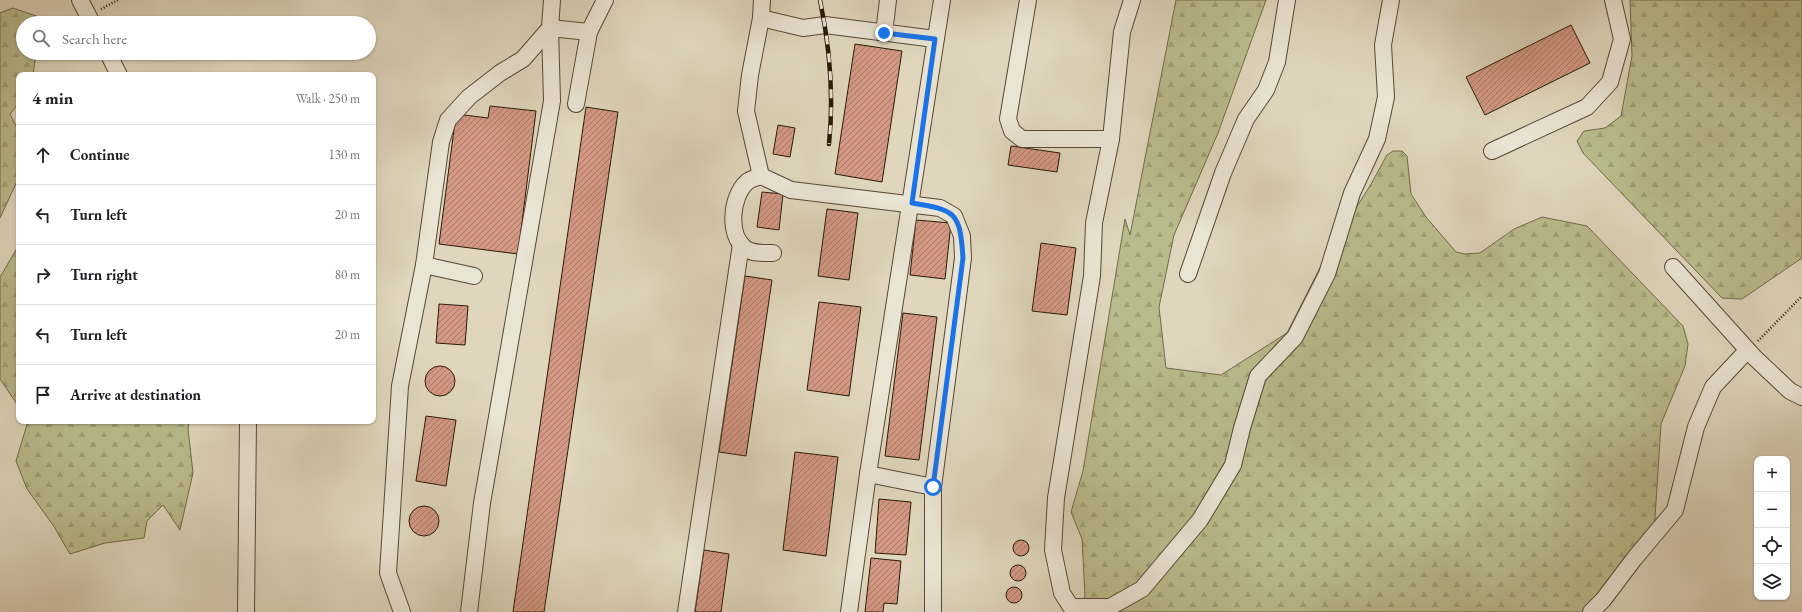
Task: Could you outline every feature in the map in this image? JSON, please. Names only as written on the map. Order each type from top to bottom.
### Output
[{"type":"street","points":[[80,0],[88,16]]},
{"type":"street","points":[[469,612],[482,502],[552,101],[550,28],[552,0]]},
{"type":"street","points":[[576,104],[589,32],[606,0]]},
{"type":"street","points":[[761,176],[746,111],[750,75],[761,18],[762,0]]},
{"type":"street","points":[[884,33],[888,0]]},
{"type":"street","points":[[849,612],[868,474],[912,203],[935,39],[942,0]]},
{"type":"street","points":[[1028,0],[1008,119],[1012,131],[1022,139],[1111,140]]},
{"type":"street","points":[[1132,0],[1122,32],[1111,140],[1094,223],[1092,276],[1056,498],[1053,550],[1062,593],[1071,607],[1110,607],[1142,590],[1200,520],[1233,465],[1242,428],[1258,376],[1295,337],[1327,274],[1352,192],[1377,139],[1386,97],[1383,45],[1391,0]]},
{"type":"street","points":[[1188,274],[1223,173],[1243,126],[1266,90],[1277,62],[1287,0]]},
{"type":"street","points":[[1492,151],[1587,107],[1610,82],[1622,38],[1613,0]]},
{"type":"street","points":[[761,18],[803,28],[825,25],[935,39]]},
{"type":"street","points":[[550,28],[589,32]]},
{"type":"street","points":[[402,612],[388,573],[400,386],[424,265],[441,142],[448,120],[469,97],[500,73],[523,58],[550,28]]},
{"type":"street","points":[[112,60],[118,72]]},
{"type":"street","points":[[774,253],[756,253],[746,249],[733,231],[733,218],[739,192],[747,181],[761,176],[791,190],[912,203],[940,208],[954,216],[962,236],[963,258],[933,487],[933,612]]},
{"type":"street","points":[[686,612],[741,244]]},
{"type":"street","points":[[424,265],[474,276]]},
{"type":"street","points":[[1674,267],[1746,353],[1790,390],[1802,397]]},
{"type":"street","points":[[1591,612],[1604,600],[1675,510],[1696,426],[1710,393],[1713,387],[1746,353]]},
{"type":"street","points":[[246,612],[248,424]]},
{"type":"street","points":[[868,474],[933,487]]},
{"type":"path","points":[[94,16],[118,0]]},
{"type":"path","points":[[1746,353],[1802,296]]},
{"type":"green space","points":[[1176,0],[1266,0],[1218,133],[1174,235],[1159,307],[1166,368],[1221,375],[1287,333],[1328,252],[1370,186],[1387,155],[1393,151],[1402,151],[1407,156],[1411,194],[1426,217],[1456,252],[1465,254],[1480,253],[1514,229],[1542,217],[1587,226],[1683,326],[1688,344],[1685,366],[1661,424],[1654,533],[1594,612],[1080,612],[1085,596],[1082,539],[1071,512],[1083,471],[1125,219],[1130,235]]},
{"type":"green space","points":[[1630,0],[1802,0],[1802,258],[1742,299],[1722,298],[1583,153],[1577,141],[1584,131],[1605,128],[1621,116],[1632,56]]},
{"type":"green space","points":[[13,8],[36,16],[16,16],[16,60],[35,60],[33,72],[16,72],[16,107],[10,114],[16,126],[16,183],[0,218],[0,13]]},
{"type":"green space","points":[[16,250],[16,403],[0,379],[0,277]]},
{"type":"green space","points":[[27,424],[189,424],[193,473],[180,530],[163,505],[147,521],[144,538],[105,543],[70,554],[53,525],[27,489],[16,461]]},
{"type":"building","points":[[1571,25],[1590,63],[1485,115],[1466,77]]},
{"type":"building","points":[[855,44],[902,51],[882,182],[835,174]]},
{"type":"building","points":[[490,106],[536,111],[518,254],[439,244],[456,114],[488,118]]},
{"type":"building","points":[[586,107],[618,112],[544,612],[513,612]]},
{"type":"building","points":[[778,125],[795,128],[790,157],[773,154]]},
{"type":"building","points":[[1011,146],[1060,153],[1057,172],[1008,165]]},
{"type":"building","points":[[762,192],[783,194],[779,230],[757,227]]},
{"type":"building","points":[[827,209],[858,213],[849,280],[818,276]]},
{"type":"building","points":[[916,220],[951,223],[945,279],[910,275]]},
{"type":"building","points":[[1041,243],[1076,248],[1067,315],[1032,311]]},
{"type":"building","points":[[745,276],[772,280],[746,456],[719,452]]},
{"type":"building","points":[[819,302],[861,307],[849,396],[807,390]]},
{"type":"building","points":[[439,304],[468,306],[465,345],[436,343]]},
{"type":"building","points":[[903,313],[937,317],[919,460],[885,456]]},
{"type":"building","points":[[440,366],[451,370],[455,381],[451,392],[440,396],[429,392],[425,381],[429,370]]},
{"type":"building","points":[[426,416],[456,420],[446,486],[416,481]]},
{"type":"building","points":[[795,452],[838,457],[826,556],[783,550]]},
{"type":"building","points":[[879,499],[911,502],[906,555],[875,553]]},
{"type":"building","points":[[424,506],[435,510],[439,521],[435,532],[424,536],[413,532],[409,521],[413,510]]},
{"type":"building","points":[[1021,540],[1028,545],[1029,548],[1024,555],[1021,556],[1014,551],[1013,548],[1018,541]]},
{"type":"building","points":[[704,550],[729,554],[721,612],[695,612]]},
{"type":"building","points":[[871,558],[901,561],[897,604],[884,603],[883,612],[865,612]]},
{"type":"building","points":[[1018,565],[1025,570],[1026,573],[1021,580],[1018,581],[1011,576],[1010,573],[1015,566]]},
{"type":"building","points":[[1014,587],[1021,592],[1022,595],[1017,602],[1014,603],[1007,598],[1006,595],[1011,588]]},
{"type":"railway","points":[[820,0],[829,54],[831,90],[829,144]]},
{"type":"route","points":[[884,33],[935,39],[912,203],[940,208],[954,216],[962,236],[963,258],[933,487]]}]
